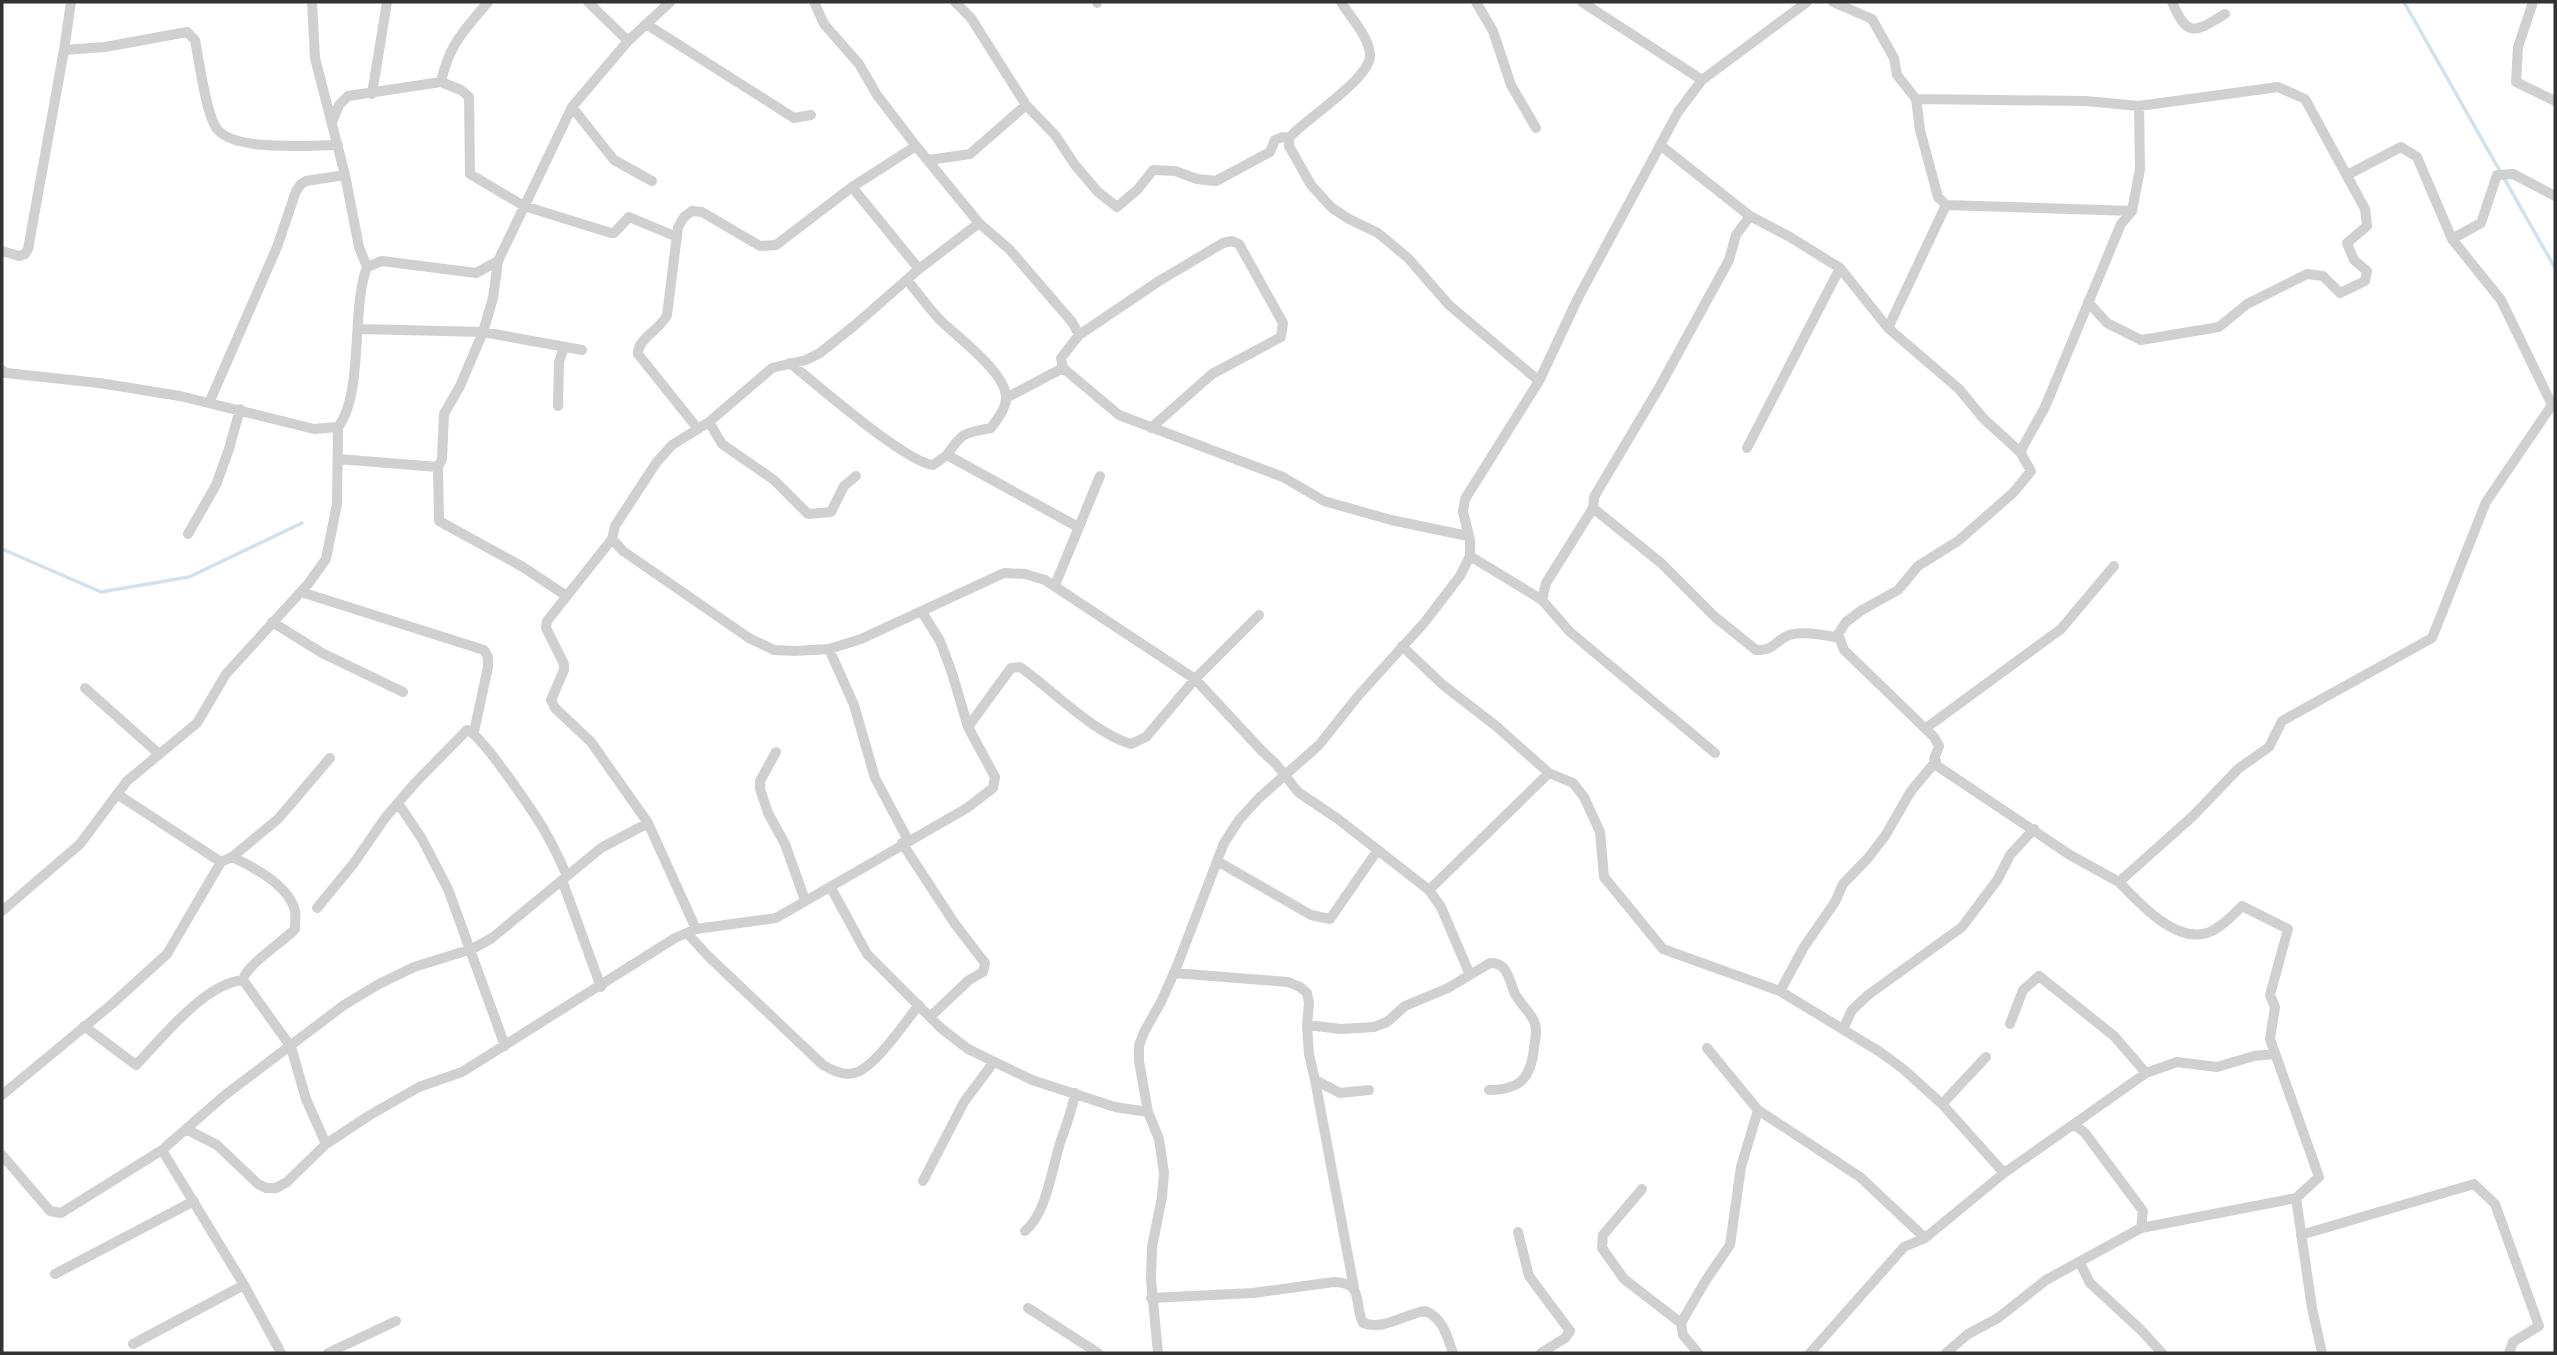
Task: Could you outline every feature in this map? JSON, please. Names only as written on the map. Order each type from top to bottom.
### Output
[{"type":"street","points":[[2,251],[19,256],[25,254],[28,249],[71,2]]},
{"type":"street","points":[[2,911],[80,844],[127,782],[158,753],[179,740],[197,723],[226,674],[301,592],[326,559],[337,505],[338,427],[343,420],[349,398],[366,267],[315,58],[312,2]]},
{"type":"street","points":[[372,93],[387,2]]},
{"type":"street","points":[[441,82],[446,59],[456,40],[488,2]]},
{"type":"street","points":[[588,2],[628,41]]},
{"type":"street","points":[[565,595],[523,567],[439,521],[438,467],[442,459],[444,414],[460,387],[483,332],[493,299],[499,261],[572,107],[628,41],[670,2]]},
{"type":"street","points":[[814,2],[824,24],[859,64],[877,95],[916,146],[979,223],[1010,250],[1072,322],[1079,335]]},
{"type":"street","points":[[954,2],[971,18],[1026,106],[1055,135],[1075,165],[1098,192],[1117,207],[1153,170],[1175,171],[1197,179],[1216,181],[1270,152],[1278,138],[1289,138],[1352,84],[1369,65],[1370,54],[1366,40],[1341,2]]},
{"type":"street","points":[[1476,2],[1493,31],[1511,85],[1536,128]]},
{"type":"street","points":[[1582,2],[1702,80]]},
{"type":"street","points":[[1158,1353],[1151,1298],[1152,1247],[1164,1173],[1159,1139],[1149,1112],[1139,1061],[1139,1046],[1174,973],[1224,843],[1239,820],[1259,798],[1320,745],[1424,623],[1460,576],[1470,556],[1470,540],[1463,512],[1465,499],[1539,382],[1578,298],[1678,112],[1702,80],[1807,2]]},
{"type":"street","points":[[1833,2],[1872,19],[1894,58],[1897,75],[1916,99],[1920,131],[1938,197],[1946,205],[2132,211]]},
{"type":"street","points":[[2172,2],[2190,29],[2198,29],[2225,14]]},
{"type":"street","points":[[2533,2],[2518,47],[2516,82],[2555,101]]},
{"type":"street","points":[[646,24],[794,118],[811,115]]},
{"type":"street","points":[[64,50],[105,47],[187,32],[195,40],[211,112],[219,131],[230,138],[258,145],[338,145]]},
{"type":"street","points":[[332,122],[338,105],[348,96],[441,82],[461,90],[468,97],[470,174],[524,206],[611,233],[614,233],[626,218],[634,218],[677,237]]},
{"type":"street","points":[[1916,99],[2086,101],[2139,106],[2278,87],[2305,99],[2365,209],[2367,226],[2347,243],[2354,260],[2367,271],[2365,281],[2340,293],[2323,276],[2307,274],[2247,304],[2219,327],[2141,340],[2107,323],[2088,302]]},
{"type":"street","points":[[929,160],[970,154],[1026,106]]},
{"type":"street","points":[[2020,453],[2045,407],[2120,223],[2132,211],[2140,169],[2139,106]]},
{"type":"street","points":[[572,107],[614,160],[652,181]]},
{"type":"street","points":[[1289,138],[1289,146],[1311,185],[1332,208],[1378,233],[1408,258],[1449,306],[1539,382]]},
{"type":"street","points":[[1660,145],[1750,216],[1840,268],[1888,327],[1959,389],[1983,418],[2020,453],[2031,471],[2023,483],[1958,541],[1918,566],[1898,590],[1862,610],[1839,628],[1839,638],[1844,650],[1926,728],[1939,746],[1934,759],[1936,765],[2070,855],[2119,882],[2147,911],[2185,935],[2207,933],[2230,918],[2242,906],[2288,929],[2270,995],[2275,1007],[2270,1039],[2319,1177],[2296,1198],[2141,1228],[2080,1264],[2046,1280],[1998,1318],[1968,1334],[1946,1353]]},
{"type":"street","points":[[698,429],[638,354],[637,348],[639,343],[663,324],[667,315],[678,227],[684,217],[692,211],[702,212],[760,246],[776,245],[852,187],[916,146]]},
{"type":"street","points":[[2119,882],[2193,816],[2238,769],[2269,747],[2282,721],[2432,638],[2486,502],[2552,405],[2501,300],[2452,239],[2417,157],[2401,148],[2347,175]]},
{"type":"street","points":[[2452,239],[2481,223],[2497,175],[2513,174],[2555,196]]},
{"type":"street","points":[[209,403],[277,247],[300,184],[345,175]]},
{"type":"street","points":[[852,187],[919,269]]},
{"type":"street","points":[[1888,327],[1946,205]]},
{"type":"street","points":[[1542,600],[1546,583],[1593,508],[1594,497],[1660,386],[1729,260],[1736,235],[1750,216]]},
{"type":"street","points":[[919,1005],[866,1069],[856,1073],[836,1071],[823,1065],[708,956],[691,931],[648,823],[591,742],[555,708],[551,700],[564,664],[546,625],[565,595],[612,538],[615,526],[656,463],[672,445],[709,422],[772,368],[806,360],[820,353],[919,269],[979,223]]},
{"type":"street","points":[[1151,428],[1212,374],[1281,337],[1284,331],[1283,323],[1239,244],[1232,241],[1223,243],[1159,281],[1079,335],[1061,358],[1063,368],[1119,415],[1151,428],[1283,477],[1324,501],[1391,520],[1468,536]]},
{"type":"street","points":[[366,267],[382,261],[476,273],[499,261]]},
{"type":"street","points":[[1747,448],[1840,268]]},
{"type":"street","points":[[790,363],[851,413],[927,464],[933,465],[947,455],[955,442],[967,431],[991,428],[1001,414],[1006,398],[1002,384],[939,319],[907,280]]},
{"type":"street","points":[[359,328],[483,332],[582,350]]},
{"type":"street","points":[[558,406],[559,362],[564,347]]},
{"type":"street","points":[[1006,398],[1063,368]]},
{"type":"street","points":[[2,370],[6,373],[99,383],[209,403],[314,429],[338,427]]},
{"type":"street","points":[[188,534],[216,485],[240,409]]},
{"type":"street","points":[[709,422],[722,444],[774,480],[808,514],[831,512],[844,486],[856,476]]},
{"type":"street","points":[[947,455],[1079,527]]},
{"type":"street","points":[[338,459],[438,467]]},
{"type":"street","points":[[1055,585],[1100,476]]},
{"type":"street","points":[[1593,508],[1661,563],[1715,617],[1756,650],[1767,650],[1786,636],[1802,634],[1839,638]]},
{"type":"street","points":[[612,538],[623,551],[749,638],[774,650],[829,649],[861,639],[1004,573],[1026,574],[1055,585],[1162,659],[1195,678],[1276,764],[1298,792],[1338,819],[1429,890],[1441,906],[1470,975]]},
{"type":"street","points":[[1470,556],[1542,600],[1570,632],[1715,753]]},
{"type":"street","points":[[1926,728],[2061,629],[2114,566]]},
{"type":"street","points":[[301,592],[484,650],[488,657],[488,667],[474,732]]},
{"type":"street","points":[[186,1129],[217,1145],[258,1184],[266,1188],[276,1188],[286,1182],[326,1144],[398,1097],[462,1072],[691,931],[776,918],[831,888],[905,841],[967,808],[993,788],[995,777],[968,727],[940,641],[922,612]]},
{"type":"street","points":[[968,727],[1011,668],[1020,667],[1088,719],[1131,744],[1146,737],[1195,678],[1259,615]]},
{"type":"street","points":[[272,622],[322,653],[403,692]]},
{"type":"street","points":[[1402,646],[1443,685],[1496,726],[1549,773],[1573,783],[1584,796],[1600,832],[1604,877],[1663,949],[1780,991],[1902,1068],[1942,1104],[2004,1173]]},
{"type":"street","points":[[829,649],[853,705],[875,778],[905,841],[955,924],[985,963],[983,972],[969,980],[930,1017]]},
{"type":"street","points":[[85,688],[158,753]]},
{"type":"street","points":[[317,908],[398,803],[467,730],[474,732],[495,757],[547,835],[601,986]]},
{"type":"street","points":[[776,752],[760,781],[760,789],[768,813],[785,844],[805,900]]},
{"type":"street","points":[[2,1095],[112,1004],[167,954],[227,859],[278,819],[330,758]]},
{"type":"street","points":[[1780,991],[1810,937],[1835,902],[1843,884],[1879,844],[1911,791],[1936,761]]},
{"type":"street","points":[[1429,890],[1549,773]]},
{"type":"street","points":[[117,794],[227,859],[257,869],[273,880],[290,900],[295,911],[295,929],[283,942],[248,968],[243,980]]},
{"type":"street","points":[[398,803],[422,839],[448,889],[505,1046]]},
{"type":"street","points":[[2,1155],[50,1211],[61,1213],[162,1150],[225,1095],[344,1005],[414,967],[472,949],[492,938],[601,848],[648,823]]},
{"type":"street","points":[[1843,1030],[1852,1010],[1868,995],[1962,927],[1998,879],[2010,856],[2034,829]]},
{"type":"street","points":[[1217,861],[1311,915],[1329,919],[1377,850]]},
{"type":"street","points":[[831,888],[867,954],[930,1017],[968,1049],[1032,1080],[1115,1107],[1149,1112]]},
{"type":"street","points":[[1307,1025],[1341,1029],[1374,1027],[1387,1022],[1405,1006],[1448,988],[1490,963],[1495,963],[1504,968],[1515,994],[1534,1021],[1536,1032],[1531,1068],[1525,1078],[1503,1090],[1489,1090]]},
{"type":"street","points":[[1174,973],[1288,982],[1300,986],[1307,993],[1309,1054],[1363,1323],[1385,1324],[1425,1311],[1441,1322],[1453,1353]]},
{"type":"street","points":[[2010,1024],[2024,990],[2039,976],[2114,1036],[2146,1073]]},
{"type":"street","points":[[84,1026],[136,1065],[188,1010],[228,981],[243,980]]},
{"type":"street","points":[[243,980],[290,1047],[306,1099],[326,1144]]},
{"type":"street","points":[[1707,1048],[1758,1110],[1860,1177],[1925,1238]]},
{"type":"street","points":[[1810,1353],[1904,1247],[1925,1238],[2004,1173],[2146,1073],[2177,1062],[2217,1068],[2254,1056],[2275,1054]]},
{"type":"street","points":[[1942,1104],[1986,1057]]},
{"type":"street","points":[[923,1181],[964,1102],[993,1063]]},
{"type":"street","points":[[1315,1080],[1340,1093],[1369,1090]]},
{"type":"street","points":[[1025,1231],[1033,1225],[1042,1203],[1070,1119],[1075,1093]]},
{"type":"street","points":[[1698,1353],[1683,1335],[1681,1323],[1730,1245],[1741,1167],[1758,1110]]},
{"type":"street","points":[[2074,1124],[2085,1133],[2143,1211],[2141,1228]]},
{"type":"street","points":[[162,1150],[244,1285],[281,1353]]},
{"type":"street","points":[[2301,1235],[2474,1185],[2495,1204],[2539,1326],[2513,1342],[2509,1353]]},
{"type":"street","points":[[1642,1189],[1603,1235],[1602,1248],[1624,1279],[1681,1323]]},
{"type":"street","points":[[2296,1198],[2312,1308],[2322,1353]]},
{"type":"street","points":[[55,1274],[194,1201]]},
{"type":"street","points":[[1518,1232],[1529,1276],[1570,1331],[1565,1338],[1541,1353]]},
{"type":"street","points":[[2080,1264],[2090,1283],[2162,1353]]},
{"type":"street","points":[[1151,1298],[1253,1293],[1334,1282],[1346,1282],[1354,1288]]},
{"type":"street","points":[[133,1344],[244,1285]]},
{"type":"street","points":[[1028,1308],[1098,1353]]},
{"type":"street","points":[[328,1353],[396,1321]]},
{"type":"waterway","points":[[2404,2],[2555,268]]},
{"type":"waterway","points":[[2,549],[101,592],[189,577],[302,523]]}]
